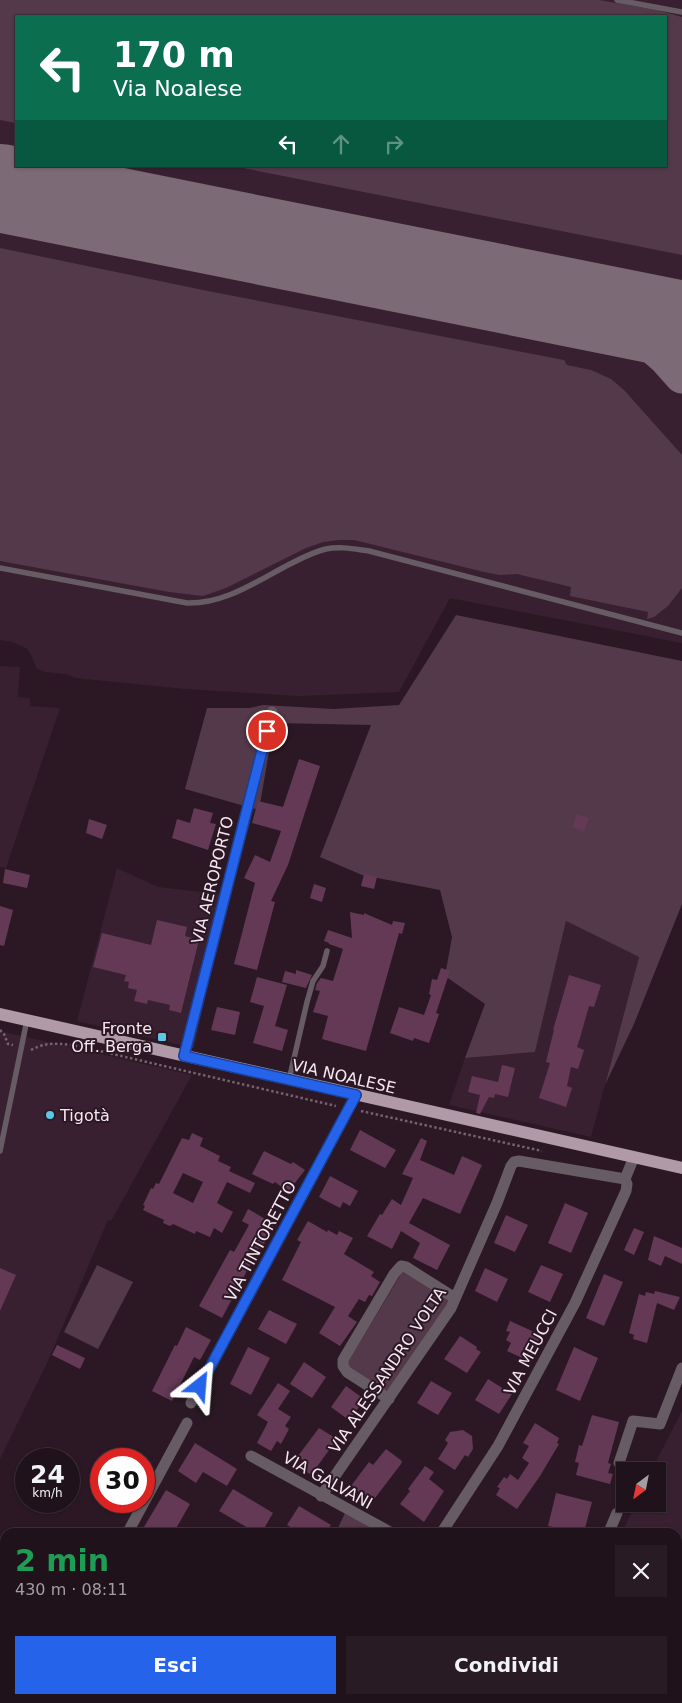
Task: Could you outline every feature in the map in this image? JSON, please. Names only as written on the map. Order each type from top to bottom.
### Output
[{"type":"main road","name":"VIA NOALESE","points":[[0,1014],[682,1168]]},
{"type":"street","name":"VIA AEROPORTO","points":[[184,1056],[272,712]]},
{"type":"street","name":"VIA TINTORETTO","points":[[191,1403],[356,1095]]},
{"type":"street","points":[[625,1179],[634,1157]]},
{"type":"street","name":"VIA ALESSANDRO VOLTA","points":[[321,1496],[451,1308],[514,1162],[519,1161],[625,1179]]},
{"type":"street","name":"VIA MEUCCI","points":[[445,1528],[498,1446],[575,1303],[626,1191],[627,1184],[625,1179]]},
{"type":"street","points":[[389,1399],[347,1372],[343,1366],[343,1360],[394,1274],[401,1266],[406,1267],[455,1298]]},
{"type":"street","points":[[619,1462],[633,1421],[660,1424],[682,1368]]},
{"type":"street","points":[[130,1528],[187,1423]]},
{"type":"street","name":"VIA GALVANI","points":[[251,1456],[382,1528]]},
{"type":"street","points":[[610,1528],[617,1513]]},
{"type":"lane","points":[[617,0],[682,12]]},
{"type":"lane","points":[[0,568],[187,603],[200,603],[217,600],[232,594],[308,555],[326,549],[346,547],[378,553],[682,633]]},
{"type":"lane","points":[[289,1080],[307,1002],[314,980],[322,966],[327,951]]},
{"type":"lane","points":[[0,1151],[27,1020]]},
{"type":"path","points":[[0,1030],[8,1044],[11,1045]]},
{"type":"path","points":[[28,1049],[32,1050],[45,1043],[60,1042],[550,1153]]},
{"type":"shaded area","points":[[0,0],[682,0],[682,643],[450,598],[399,692],[299,696],[185,689],[76,678],[66,674],[45,672],[37,669],[26,648],[12,642],[0,640]]},
{"type":"shaded area","points":[[0,0],[599,0],[657,10],[682,17],[682,255],[238,167],[667,167],[667,15],[15,15],[15,123],[0,120]]},
{"type":"shaded area","points":[[0,248],[213,292],[564,360],[567,365],[591,370],[611,379],[624,390],[682,455],[682,588],[668,606],[654,617],[647,619],[648,612],[570,596],[571,587],[517,574],[500,575],[484,572],[354,540],[323,542],[306,548],[226,588],[203,596],[169,592],[0,561]]},
{"type":"shaded area","points":[[456,615],[682,661],[682,904],[634,1024],[605,1085],[639,957],[566,921],[535,1052],[465,1058],[485,1004],[445,976],[452,937],[440,890],[362,875],[320,857],[371,725],[274,723],[259,810],[185,789],[207,708],[250,708],[263,705],[334,709],[399,705]]},
{"type":"shaded area","points":[[0,666],[20,667],[18,697],[30,698],[30,706],[60,708],[6,868],[0,867]]},
{"type":"shaded area","points":[[117,868],[158,887],[228,895],[194,1048],[77,1021]]},
{"type":"shaded area","points":[[566,921],[639,957],[591,1137],[449,1105],[465,1058],[535,1052]]},
{"type":"shaded area","points":[[0,1031],[192,1075],[111,1221],[108,1220],[47,1363],[0,1459]]},
{"type":"shaded area","points":[[97,1265],[133,1282],[98,1349],[64,1332]]},
{"type":"shaded area","points":[[406,1270],[451,1299],[387,1395],[348,1368],[348,1362],[401,1274]]},
{"type":"shaded area","points":[[682,1411],[682,1528],[624,1528],[632,1512],[666,1512],[666,1462],[656,1462]]},
{"type":"shaded area","points":[[346,1511],[372,1528],[338,1528]]},
{"type":"building","points":[[299,759],[320,766],[288,865],[271,901],[275,902],[257,970],[234,964],[255,883],[244,878],[255,855],[270,862],[281,831],[252,823],[258,801],[283,807]]},
{"type":"building","points":[[194,808],[213,813],[210,823],[216,824],[208,850],[172,838],[177,819],[190,823]]},
{"type":"building","points":[[577,814],[589,818],[584,832],[572,827]]},
{"type":"building","points":[[89,819],[107,825],[102,839],[86,833]]},
{"type":"building","points":[[5,869],[30,875],[27,888],[3,883]]},
{"type":"building","points":[[364,874],[377,877],[374,889],[361,886]]},
{"type":"building","points":[[314,884],[326,888],[322,902],[310,898]]},
{"type":"building","points":[[0,906],[13,910],[4,946],[0,945]]},
{"type":"building","points":[[350,912],[364,915],[364,913],[392,925],[393,921],[405,923],[402,934],[399,933],[366,1051],[322,1039],[328,1016],[313,1012],[320,991],[315,990],[317,983],[321,978],[333,981],[343,949],[324,941],[328,930],[352,938]]},
{"type":"building","points":[[157,920],[187,927],[185,936],[199,940],[181,1013],[169,1010],[170,1005],[148,1000],[147,1004],[134,1001],[137,990],[128,988],[129,982],[124,981],[126,975],[93,967],[102,933],[151,945]]},
{"type":"building","points":[[441,968],[450,971],[436,1013],[439,1014],[429,1043],[414,1038],[413,1041],[390,1033],[399,1007],[424,1015],[431,995],[429,994],[432,979],[437,980]]},
{"type":"building","points":[[296,970],[312,975],[306,988],[282,982],[285,971],[296,974]]},
{"type":"building","points":[[569,975],[601,985],[594,1007],[589,1006],[577,1047],[584,1050],[578,1069],[571,1067],[567,1086],[572,1088],[566,1107],[539,1098],[550,1063],[546,1062],[553,1030]]},
{"type":"building","points":[[257,977],[287,985],[275,1026],[288,1030],[282,1051],[253,1043],[264,1006],[250,1002]]},
{"type":"building","points":[[217,1007],[240,1012],[235,1035],[211,1030]]},
{"type":"building","points":[[502,1065],[515,1068],[508,1097],[495,1094],[494,1098],[489,1097],[480,1114],[476,1113],[480,1095],[468,1092],[472,1076],[498,1082]]},
{"type":"building","points":[[360,1130],[396,1150],[385,1168],[350,1150]]},
{"type":"building","points":[[192,1133],[203,1138],[200,1146],[220,1156],[218,1161],[231,1167],[229,1171],[255,1183],[250,1193],[227,1182],[217,1203],[233,1212],[222,1233],[214,1228],[210,1237],[196,1231],[195,1234],[173,1224],[170,1226],[163,1223],[164,1220],[143,1210],[145,1206],[143,1205],[151,1188],[153,1189],[156,1183],[159,1184],[182,1138],[189,1140]],"holes":[[[183,1173],[203,1182],[193,1203],[173,1193]]]},
{"type":"building","points":[[421,1138],[427,1141],[420,1160],[454,1175],[462,1156],[482,1165],[460,1214],[423,1198],[409,1223],[450,1245],[437,1270],[413,1258],[420,1243],[401,1231],[392,1249],[367,1236],[380,1214],[382,1215],[392,1199],[401,1205],[413,1178],[402,1174]]},
{"type":"building","points":[[264,1151],[291,1164],[293,1162],[305,1170],[288,1192],[275,1182],[273,1184],[252,1174]]},
{"type":"building","points":[[330,1176],[358,1191],[350,1206],[343,1202],[340,1208],[319,1197]]},
{"type":"building","points":[[565,1203],[588,1213],[571,1253],[548,1243]]},
{"type":"building","points":[[248,1209],[274,1224],[261,1250],[259,1248],[222,1318],[199,1306],[230,1250],[234,1252],[249,1225],[242,1221]]},
{"type":"building","points":[[506,1215],[528,1225],[515,1252],[494,1243]]},
{"type":"building","points":[[308,1221],[327,1232],[328,1230],[337,1235],[339,1231],[353,1238],[344,1254],[374,1272],[371,1276],[380,1282],[372,1296],[369,1295],[365,1302],[359,1299],[348,1316],[357,1322],[340,1346],[319,1333],[335,1307],[282,1280],[301,1242],[297,1240]]},
{"type":"building","points":[[634,1228],[644,1232],[634,1255],[624,1250]]},
{"type":"building","points":[[654,1236],[682,1248],[682,1264],[665,1256],[661,1266],[648,1260]]},
{"type":"building","points":[[541,1265],[563,1274],[550,1302],[528,1292]]},
{"type":"building","points":[[0,1268],[16,1275],[0,1311]]},
{"type":"building","points":[[485,1268],[508,1279],[497,1302],[475,1291]]},
{"type":"building","points":[[604,1274],[623,1282],[604,1326],[586,1318]]},
{"type":"building","points":[[655,1291],[680,1297],[674,1310],[657,1303],[647,1343],[633,1339],[634,1335],[629,1333],[639,1294],[645,1296],[646,1292],[654,1294]]},
{"type":"building","points":[[269,1310],[297,1324],[286,1344],[258,1329]]},
{"type":"building","points":[[510,1321],[541,1335],[529,1361],[507,1351],[511,1343],[506,1340],[510,1332],[506,1331]]},
{"type":"building","points":[[186,1327],[211,1340],[200,1360],[194,1357],[172,1401],[152,1391]]},
{"type":"building","points":[[460,1336],[477,1347],[476,1349],[481,1352],[467,1373],[444,1359]]},
{"type":"building","points":[[57,1345],[85,1358],[80,1369],[52,1355]]},
{"type":"building","points":[[248,1347],[270,1358],[251,1395],[230,1384]]},
{"type":"building","points":[[574,1347],[598,1358],[580,1401],[556,1390]]},
{"type":"building","points":[[304,1362],[326,1377],[312,1398],[290,1384]]},
{"type":"building","points":[[488,1379],[512,1394],[499,1414],[475,1400]]},
{"type":"building","points":[[431,1381],[452,1393],[438,1415],[417,1403]]},
{"type":"building","points":[[278,1383],[290,1391],[278,1409],[291,1417],[285,1426],[289,1429],[281,1444],[277,1441],[271,1451],[257,1443],[268,1422],[257,1415]]},
{"type":"building","points":[[346,1386],[364,1399],[350,1421],[331,1407]]},
{"type":"building","points":[[592,1415],[619,1422],[608,1463],[611,1464],[608,1473],[613,1474],[610,1484],[576,1475],[579,1463],[575,1462],[579,1445],[582,1446]]},
{"type":"building","points":[[535,1423],[559,1438],[557,1443],[559,1444],[517,1509],[496,1495],[500,1488],[497,1487],[504,1477],[507,1479],[510,1474],[518,1480],[529,1463],[522,1458],[529,1446],[523,1443]]},
{"type":"building","points":[[319,1428],[337,1439],[311,1475],[300,1467],[304,1461],[298,1456]]},
{"type":"building","points":[[463,1430],[472,1436],[473,1449],[468,1457],[465,1455],[455,1470],[438,1459],[448,1443],[445,1440],[450,1432]]},
{"type":"building","points":[[195,1443],[237,1469],[227,1486],[203,1472],[196,1483],[178,1471]]},
{"type":"building","points":[[386,1449],[402,1461],[372,1502],[351,1486],[369,1462],[373,1465]]},
{"type":"building","points":[[425,1466],[434,1472],[429,1479],[444,1491],[424,1522],[400,1504],[410,1491],[408,1489]]},
{"type":"building","points":[[233,1489],[273,1513],[264,1528],[248,1528],[219,1511]]},
{"type":"building","points":[[166,1490],[190,1504],[176,1528],[143,1528],[152,1513],[155,1513],[155,1508]]},
{"type":"building","points":[[556,1493],[592,1502],[585,1528],[548,1526]]},
{"type":"building","points":[[299,1506],[331,1525],[329,1528],[292,1528],[287,1525]]},
{"type":"taxiway","points":[[579,304],[635,331],[666,358],[682,376]]},
{"type":"runway","points":[[0,188],[682,325]]},
{"type":"place","name":"Fronte Off. Berga","points":[[162,1037]]},
{"type":"place","name":"Tigotà","points":[[50,1115]]},
{"type":"route","points":[[200,1386],[356,1095],[184,1056],[267,731]]}]
